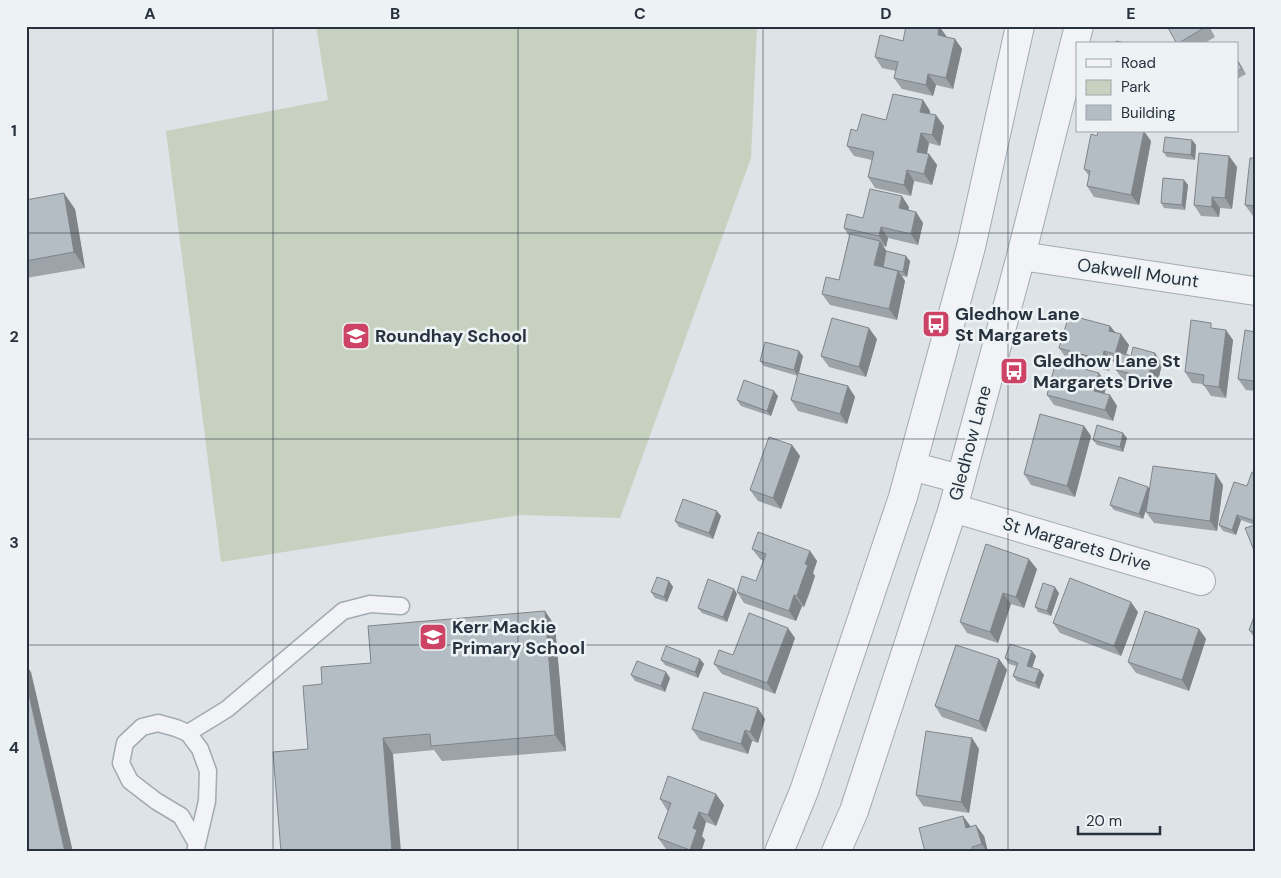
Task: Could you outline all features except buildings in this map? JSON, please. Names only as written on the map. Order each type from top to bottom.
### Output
[{"type":"street","points":[[779,852],[807,782],[903,497],[971,247],[1020,26]]},
{"type":"street","name":"Gledhow Lane","points":[[836,852],[854,811],[953,508],[1021,256],[1078,26]]},
{"type":"street","name":"Oakwell Mount","points":[[1021,256],[1255,291]]},
{"type":"street","points":[[911,466],[960,480]]},
{"type":"street","name":"St Margarets Drive","points":[[953,508],[1201,581]]},
{"type":"lane","points":[[188,733],[227,709],[343,611],[370,604],[400,606]]},
{"type":"lane","points":[[158,723],[176,728],[188,733],[200,749],[208,771],[207,800],[196,848],[180,816],[130,781],[121,763],[125,743],[142,728],[158,723]]},
{"type":"green space","name":"Roundhay School","points":[[316,26],[757,26],[751,158],[620,518],[520,515],[221,562],[166,131],[328,100]]},
{"type":"place","name":"Gledhow Lane St Margarets","points":[[936,324]]},
{"type":"place","name":"Roundhay School","points":[[356,336]]},
{"type":"place","name":"Gledhow Lane St Margarets Drive","points":[[1014,371]]},
{"type":"place","name":"Kerr Mackie Primary School","points":[[433,637]]}]
